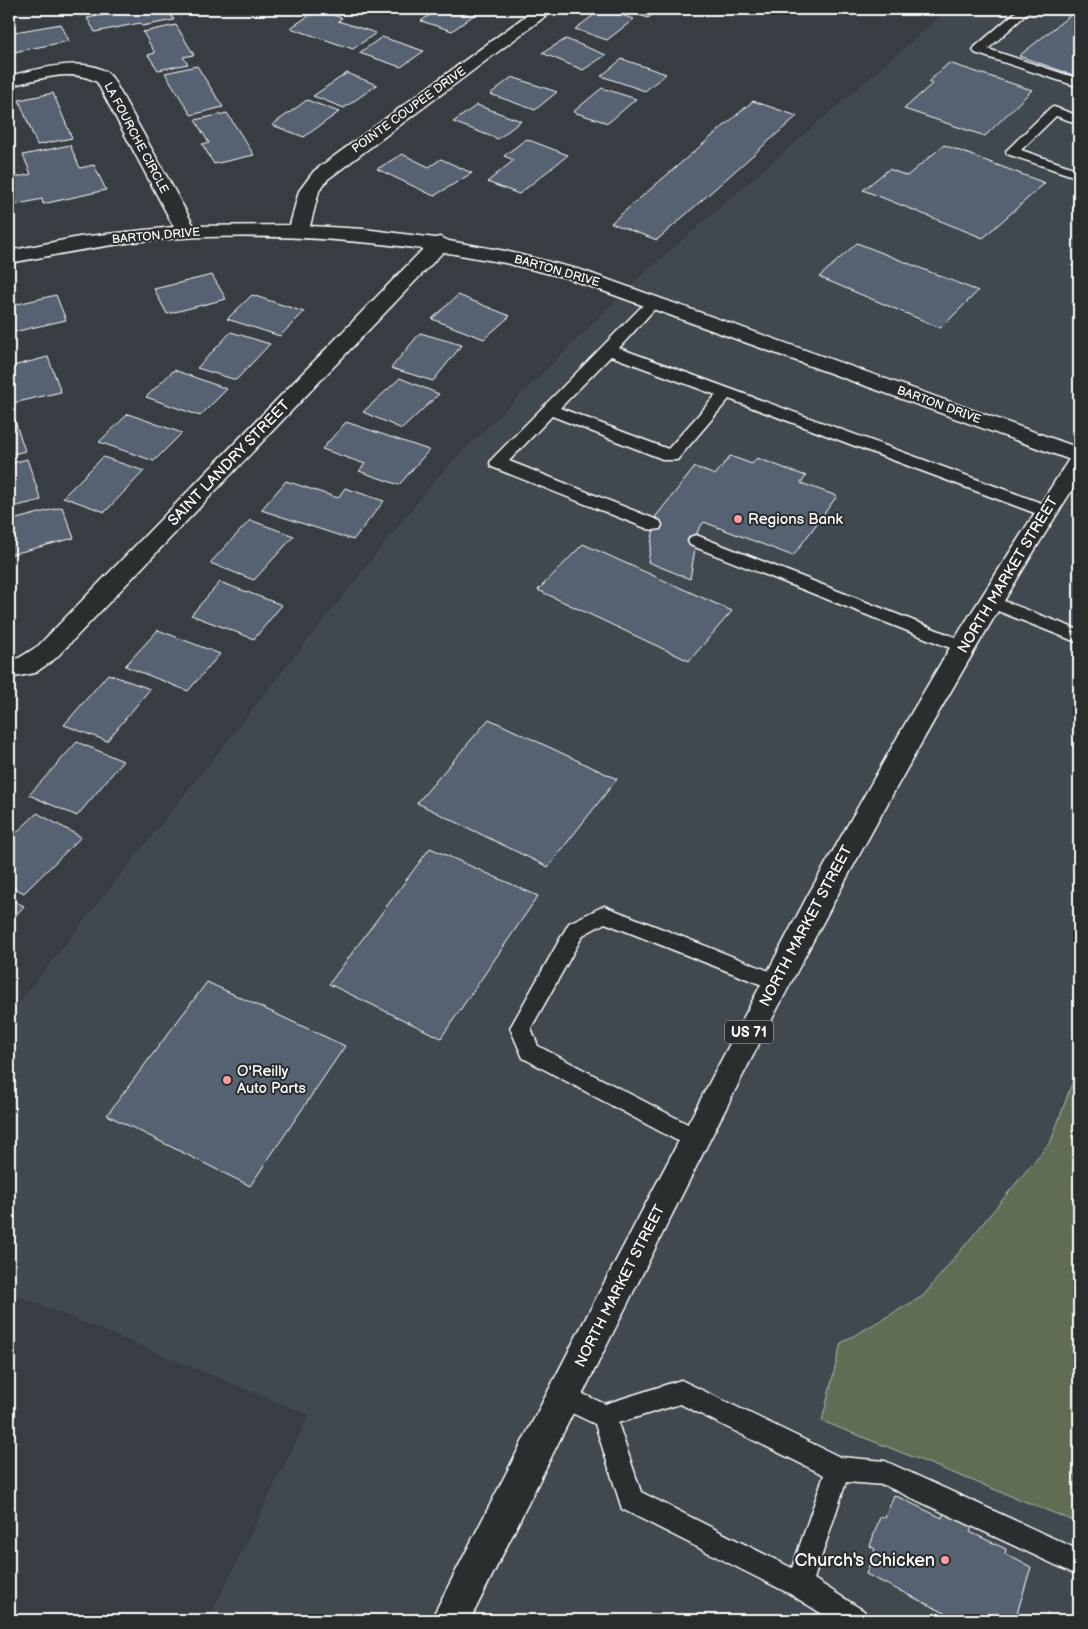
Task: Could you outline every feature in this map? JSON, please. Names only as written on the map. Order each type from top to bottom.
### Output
[{"type":"street","name":"POINTE COUPEE DRIVE","points":[[299,230],[309,191],[321,175],[546,9]]},
{"type":"street","name":"LA FOURCHE CIRCLE","points":[[9,81],[71,69],[95,72],[104,79],[187,232]]},
{"type":"street","name":"BARTON DRIVE","points":[[9,257],[103,241],[187,232],[299,230],[353,233],[440,243],[498,254],[574,274],[1079,456]]},
{"type":"street","name":"SAINT LANDRY STREET","points":[[9,669],[26,666],[47,652],[440,243]]},
{"type":"street","name":"NORTH MARKET STREET","points":[[450,1620],[775,982],[886,780],[1046,511],[1079,461]]},
{"type":"lane","points":[[1026,9],[979,50],[1079,83]]},
{"type":"lane","points":[[1079,120],[1054,111],[1012,151],[1079,174]]},
{"type":"lane","points":[[654,302],[498,463],[654,525]]},
{"type":"lane","points":[[609,350],[1046,511]]},
{"type":"lane","points":[[550,410],[671,456],[726,393]]},
{"type":"lane","points":[[696,541],[964,648]]},
{"type":"lane","points":[[991,602],[1079,637]]},
{"type":"lane","points":[[695,1139],[530,1052],[520,1028],[576,929],[604,914],[775,982]]},
{"type":"lane","points":[[563,1397],[604,1416],[681,1392],[838,1469],[885,1473],[1079,1564]]},
{"type":"lane","points":[[604,1416],[631,1500],[799,1585],[855,1620]]},
{"type":"lane","points":[[799,1585],[838,1469]]},
{"type":"shaded area","points":[[949,9],[1079,9],[1079,1064],[1051,1141],[923,1296],[841,1343],[823,1421],[1079,1523],[1079,1620],[208,1620],[309,1415],[9,1292],[9,1015],[440,474],[643,274]]},
{"type":"green space","points":[[1079,1064],[1079,1523],[822,1421],[841,1343],[923,1296],[1051,1141]]},
{"type":"building","points":[[134,9],[167,9],[174,20],[142,26],[140,23],[95,32],[87,18]]},
{"type":"building","points":[[385,9],[411,9],[402,15]]},
{"type":"building","points":[[438,9],[481,10],[452,31],[421,21]]},
{"type":"building","points":[[602,9],[634,19],[607,40],[575,29]]},
{"type":"building","points":[[622,9],[661,9],[648,18]]},
{"type":"building","points":[[1078,9],[1079,77],[1019,56]]},
{"type":"building","points":[[318,10],[342,18],[338,21],[376,33],[353,49],[290,28]]},
{"type":"building","points":[[61,24],[69,41],[9,53],[9,33]]},
{"type":"building","points":[[176,25],[194,55],[183,57],[188,64],[158,70],[148,55],[155,53],[143,32]]},
{"type":"building","points":[[382,37],[424,51],[401,67],[359,53]]},
{"type":"building","points":[[566,39],[606,55],[583,70],[542,53]]},
{"type":"building","points":[[622,59],[666,74],[645,91],[601,76]]},
{"type":"building","points":[[949,63],[1032,90],[985,136],[904,109],[932,84],[928,82]]},
{"type":"building","points":[[197,66],[223,107],[191,115],[165,73]]},
{"type":"building","points":[[347,73],[377,85],[344,108],[313,96]]},
{"type":"building","points":[[512,77],[557,92],[535,110],[490,94]]},
{"type":"building","points":[[602,88],[636,99],[608,123],[573,112]]},
{"type":"building","points":[[53,93],[72,138],[37,145],[19,100]]},
{"type":"building","points":[[307,100],[339,112],[304,137],[272,125]]},
{"type":"building","points":[[753,101],[797,116],[657,240],[611,223]]},
{"type":"building","points":[[477,105],[521,121],[498,139],[453,122]]},
{"type":"building","points":[[227,113],[254,155],[214,164],[202,144],[209,143],[195,120]]},
{"type":"building","points":[[526,139],[568,155],[519,194],[487,182],[514,160],[504,156]]},
{"type":"building","points":[[70,145],[80,168],[94,165],[106,190],[43,204],[42,199],[9,206],[9,179],[31,174],[23,155]]},
{"type":"building","points":[[944,145],[1045,183],[983,238],[863,190],[889,169],[907,176]]},
{"type":"building","points":[[402,154],[429,167],[441,159],[472,173],[434,196],[377,169]]},
{"type":"building","points":[[857,243],[978,291],[941,328],[819,277]]},
{"type":"building","points":[[212,275],[226,299],[167,314],[154,289]]},
{"type":"building","points":[[56,295],[66,320],[9,333],[9,306]]},
{"type":"building","points":[[252,295],[304,312],[280,336],[227,319]]},
{"type":"building","points":[[458,295],[510,316],[484,339],[432,319]]},
{"type":"building","points":[[231,332],[270,344],[236,380],[197,368]]},
{"type":"building","points":[[420,333],[462,345],[433,381],[391,368]]},
{"type":"building","points":[[48,357],[61,392],[9,404],[9,367]]},
{"type":"building","points":[[174,370],[227,389],[200,416],[146,397]]},
{"type":"building","points":[[400,378],[439,394],[402,429],[363,412]]},
{"type":"building","points":[[9,412],[12,412],[25,451],[9,455]]},
{"type":"building","points":[[128,414],[182,433],[154,461],[99,442]]},
{"type":"building","points":[[346,422],[429,450],[399,485],[359,471],[365,464],[322,449]]},
{"type":"building","name":"Regions Bank","points":[[730,456],[752,464],[757,458],[806,476],[801,483],[837,496],[793,556],[704,522],[698,530],[690,579],[648,562],[656,516],[695,467],[715,475]]},
{"type":"building","points":[[103,457],[144,471],[105,512],[63,497]]},
{"type":"building","points":[[27,459],[41,500],[9,508],[9,464]]},
{"type":"building","points":[[286,481],[338,498],[345,488],[384,501],[353,540],[261,510]]},
{"type":"building","points":[[62,507],[74,538],[9,555],[9,521]]},
{"type":"building","points":[[250,520],[294,536],[254,580],[210,563]]},
{"type":"building","points":[[583,544],[732,611],[689,661],[538,590]]},
{"type":"building","points":[[220,582],[282,605],[254,639],[191,615]]},
{"type":"building","points":[[158,630],[220,654],[188,691],[125,666]]},
{"type":"building","points":[[108,674],[150,689],[107,741],[64,725]]},
{"type":"building","points":[[489,719],[617,779],[548,867],[417,803]]},
{"type":"building","points":[[77,742],[123,761],[77,816],[29,795]]},
{"type":"building","points":[[37,813],[81,837],[24,893],[9,885],[9,840]]},
{"type":"building","points":[[430,848],[538,896],[441,1038],[329,984]]},
{"type":"building","points":[[9,899],[24,906],[9,923]]},
{"type":"building","name":"O'Reilly Auto Parts","points":[[207,982],[345,1046],[250,1186],[107,1115]]},
{"type":"building","name":"Church's Chicken","points":[[894,1495],[942,1518],[944,1512],[973,1525],[970,1532],[1006,1549],[1005,1554],[1031,1567],[1015,1620],[959,1620],[866,1574],[875,1549],[870,1546],[880,1517],[885,1518]]},
{"type":"place","name":"Regions Bank","points":[[738,519]]},
{"type":"place","name":"O'Reilly Auto Parts","points":[[227,1080]]},
{"type":"place","name":"Church's Chicken","points":[[945,1560]]}]
